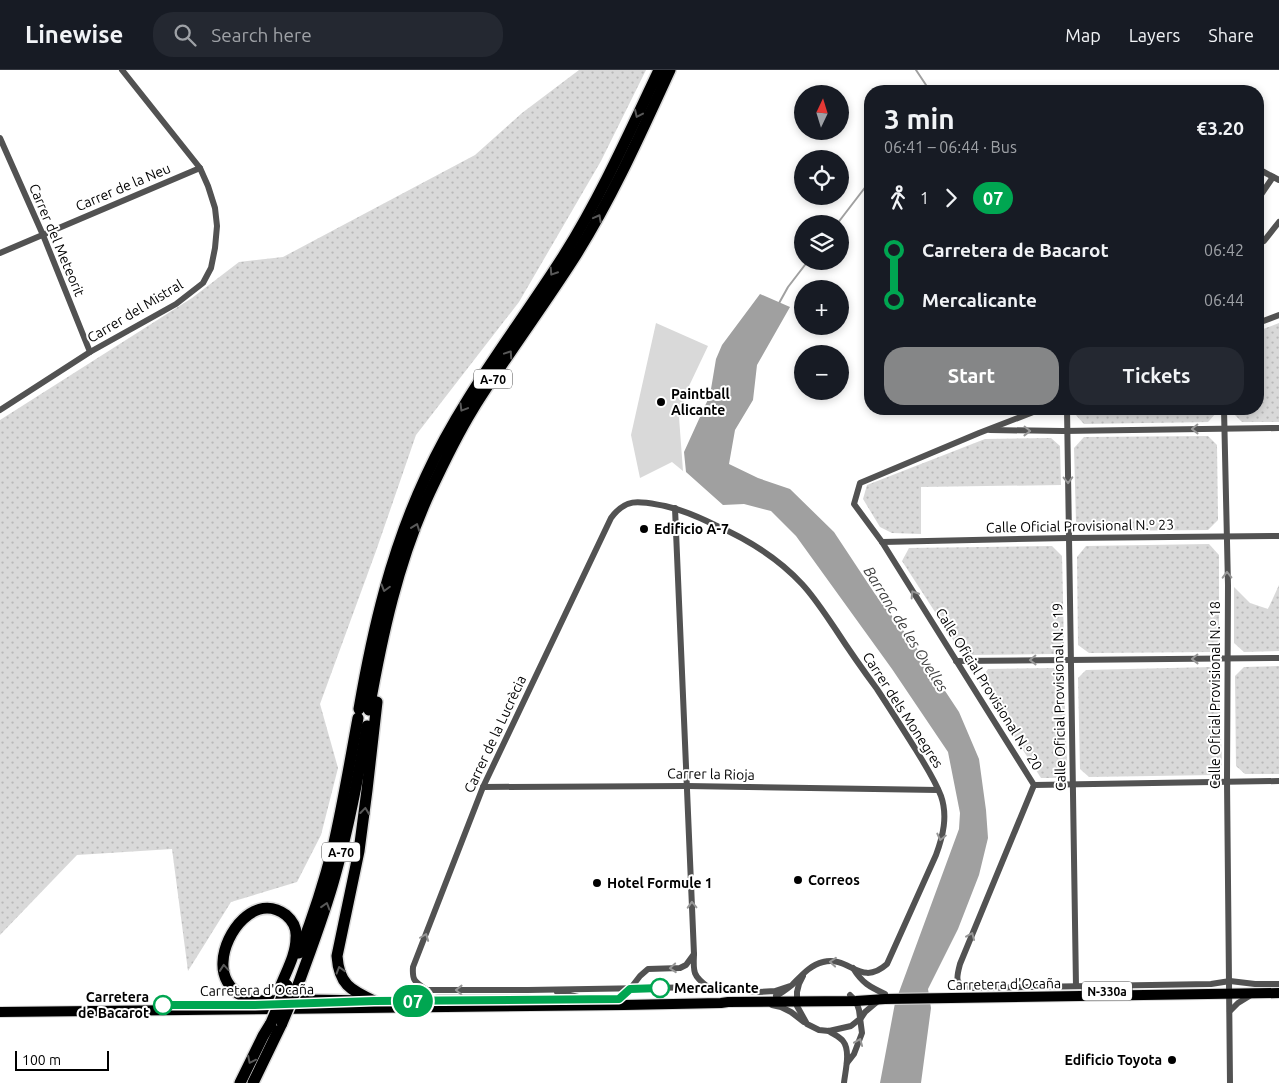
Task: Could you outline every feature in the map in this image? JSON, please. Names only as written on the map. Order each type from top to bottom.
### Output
[{"type":"highway","name":"A-70","points":[[240,1083],[263,1036],[272,1023],[320,924],[340,860],[357,782],[374,630],[388,576],[413,507],[440,447],[470,396],[578,232],[619,156],[659,70]]},
{"type":"highway","name":"A-70","points":[[364,713],[387,621],[408,550],[429,494],[473,409],[592,229],[632,151],[670,70]]},
{"type":"highway","points":[[374,1001],[351,990],[344,982],[339,972],[337,956],[359,851],[374,722],[384,656],[408,550]]},
{"type":"highway","points":[[272,1023],[289,985],[296,930],[288,917],[281,912],[264,909],[255,911],[236,925],[225,947],[224,975],[228,984],[234,990],[241,995],[258,1001],[338,1000],[359,1001]]},
{"type":"highway","name":"A-70","points":[[253,1083],[272,1044],[272,1023]]},
{"type":"highway","points":[[259,1083],[272,1044]]},
{"type":"main road","name":"Carretera d'Ocaña","points":[[0,1008],[53,1011],[507,1007],[721,1003],[796,998],[883,998],[1230,988],[1279,989]]},
{"type":"main road","name":"Carretera d'Ocaña","points":[[1230,988],[1254,993],[1279,993]]},
{"type":"main road","name":"Carretera d'Ocaña","points":[[0,1008],[84,1004],[255,1005],[359,1001],[619,999],[762,994],[796,998]]},
{"type":"main road","points":[[0,1018],[53,1011]]},
{"type":"street","name":"Carrer del Mistral","points":[[0,410],[90,352],[176,304],[203,283],[211,268],[217,226],[215,208],[200,168],[122,70]]},
{"type":"street","name":"Carrer del Meteorit","points":[[0,138],[43,235],[90,352]]},
{"type":"street","name":"Carrer de la Neu","points":[[0,253],[200,168]]},
{"type":"street","points":[[1264,172],[1276,178],[1264,192]]},
{"type":"street","points":[[1264,241],[1279,222]]},
{"type":"street","points":[[1264,321],[1279,315]]},
{"type":"street","points":[[986,430],[1025,415]]},
{"type":"street","name":"Calle Oficial Provisional N.º 19","points":[[1067,415],[1076,986]]},
{"type":"street","name":"Calle Oficial Provisional N.º 18","points":[[1224,415],[1228,585],[1230,1083]]},
{"type":"street","points":[[986,430],[1067,431],[1279,428]]},
{"type":"street","name":"Calle Oficial Provisional N.º 20","points":[[958,982],[957,977],[960,964],[1034,785],[882,542],[854,504],[860,483],[986,430]]},
{"type":"street","name":"Carrer dels Monegres","points":[[624,505],[633,502],[644,502],[675,508],[723,528],[748,541],[792,574],[814,598],[889,707],[931,774],[942,797],[945,818],[942,837],[936,855],[887,964],[881,970],[866,974],[847,965],[829,961],[821,962],[806,971]]},
{"type":"street","name":"Carrer de la Lucrècia","points":[[416,983],[413,976],[413,967],[483,787],[611,518],[624,505]]},
{"type":"street","points":[[675,508],[694,954],[693,969],[698,980],[708,987]]},
{"type":"street","name":"Calle Oficial Provisional N.º 23","points":[[882,542],[1279,536]]},
{"type":"street","points":[[956,661],[1279,658]]},
{"type":"street","points":[[1034,785],[1279,781]]},
{"type":"street","name":"Carrer la Rioja","points":[[483,787],[687,786],[938,790]]},
{"type":"street","points":[[619,999],[648,969],[680,968],[686,965],[694,954]]},
{"type":"street","points":[[829,1031],[852,1026],[865,1012],[883,998],[859,978],[852,968]]},
{"type":"street","points":[[776,996],[806,971]]},
{"type":"street","points":[[806,971],[799,984],[796,998],[806,1024]]},
{"type":"street","name":"Carretera d'Ocaña","points":[[958,982],[962,987],[972,988],[1211,984],[1230,988],[1255,984],[1279,984]]},
{"type":"street","name":"Carretera d'Ocaña","points":[[416,983],[427,990],[708,987],[762,994],[790,986]]},
{"type":"street","points":[[500,990],[517,1000],[522,993],[528,990]]},
{"type":"street","name":"Carretera d'Ocaña","points":[[546,990],[587,999]]},
{"type":"street","points":[[1230,1011],[1238,1003],[1254,993]]},
{"type":"street","points":[[847,1063],[854,1054],[862,1033],[861,1018],[853,998]]},
{"type":"street","name":"Carretera d'Ocaña","points":[[721,1003],[728,1005],[768,1004],[781,1007],[806,1024],[819,1030],[829,1031]]},
{"type":"street","points":[[829,1031],[844,1042],[847,1052],[844,1083]]},
{"type":"shaded area","points":[[579,70],[646,70],[601,161],[519,302],[416,435],[320,704],[338,768],[321,835],[297,882],[231,902],[188,971],[172,849],[77,855],[0,935],[0,420],[192,298],[239,262],[283,257],[475,155],[522,113]]},
{"type":"shaded area","points":[[760,294],[790,307],[757,365],[753,400],[735,430],[729,464],[758,478],[790,489],[834,532],[875,594],[916,647],[959,712],[979,759],[988,838],[979,875],[958,929],[928,989],[931,1008],[921,1083],[880,1083],[895,1003],[959,829],[960,813],[948,752],[892,669],[796,536],[771,511],[744,504],[723,505],[686,472],[684,452],[710,395],[716,359],[722,345]]},
{"type":"shaded area","name":"Paintball Alicante","points":[[656,323],[708,346],[689,386],[679,417],[683,471],[672,462],[640,478],[631,435]]},
{"type":"shaded area","points":[[1279,323],[1279,422],[1242,422],[1235,415],[1264,415],[1264,329]]},
{"type":"shaded area","points":[[1076,415],[1214,415],[1208,422],[1084,424]]},
{"type":"shaded area","points":[[1208,436],[1217,445],[1218,520],[1208,530],[1086,531],[1076,522],[1074,448],[1084,437]]},
{"type":"shaded area","points":[[1051,438],[1060,446],[1061,485],[921,487],[921,534],[892,533],[880,527],[863,499],[867,485],[985,439]]},
{"type":"shaded area","points":[[1209,544],[1219,555],[1219,639],[1217,646],[1210,652],[1089,653],[1078,645],[1077,557],[1086,546]]},
{"type":"shaded area","points":[[1052,546],[1062,556],[1064,645],[1054,654],[971,655],[959,649],[902,561],[909,548]]},
{"type":"shaded area","points":[[1279,585],[1279,651],[1244,652],[1234,643],[1234,587],[1250,603],[1268,609]]},
{"type":"shaded area","points":[[1279,666],[1279,774],[1245,774],[1236,766],[1235,676],[1244,667]]},
{"type":"shaded area","points":[[1213,667],[1219,680],[1222,764],[1215,775],[1089,777],[1080,769],[1078,678],[1086,670]]},
{"type":"shaded area","points":[[1054,668],[1064,678],[1067,766],[1056,778],[1041,778],[979,682],[988,669]]},
{"type":"waterway","name":"Barranc de les Ovelles","points":[[916,70],[926,85]]},
{"type":"waterway","name":"Barranc de les Ovelles","points":[[844,215],[864,189]]},
{"type":"waterway","name":"Barranc de les Ovelles","points":[[778,305],[788,287],[801,270]]},
{"type":"bus line","name":"07","points":[[163,1005],[619,999],[630,989],[660,988]]},
{"type":"place","name":"Paintball Alicante","points":[[661,402]]},
{"type":"place","name":"Edificio A-7","points":[[644,529]]},
{"type":"place","name":"Correos","points":[[798,880]]},
{"type":"place","name":"Hotel Formule 1","points":[[597,883]]},
{"type":"place","name":"Mercalicante","points":[[660,988]]},
{"type":"place","name":"Carretera de Bacarot","points":[[163,1005]]},
{"type":"place","name":"Edificio Toyota","points":[[1172,1060]]}]
